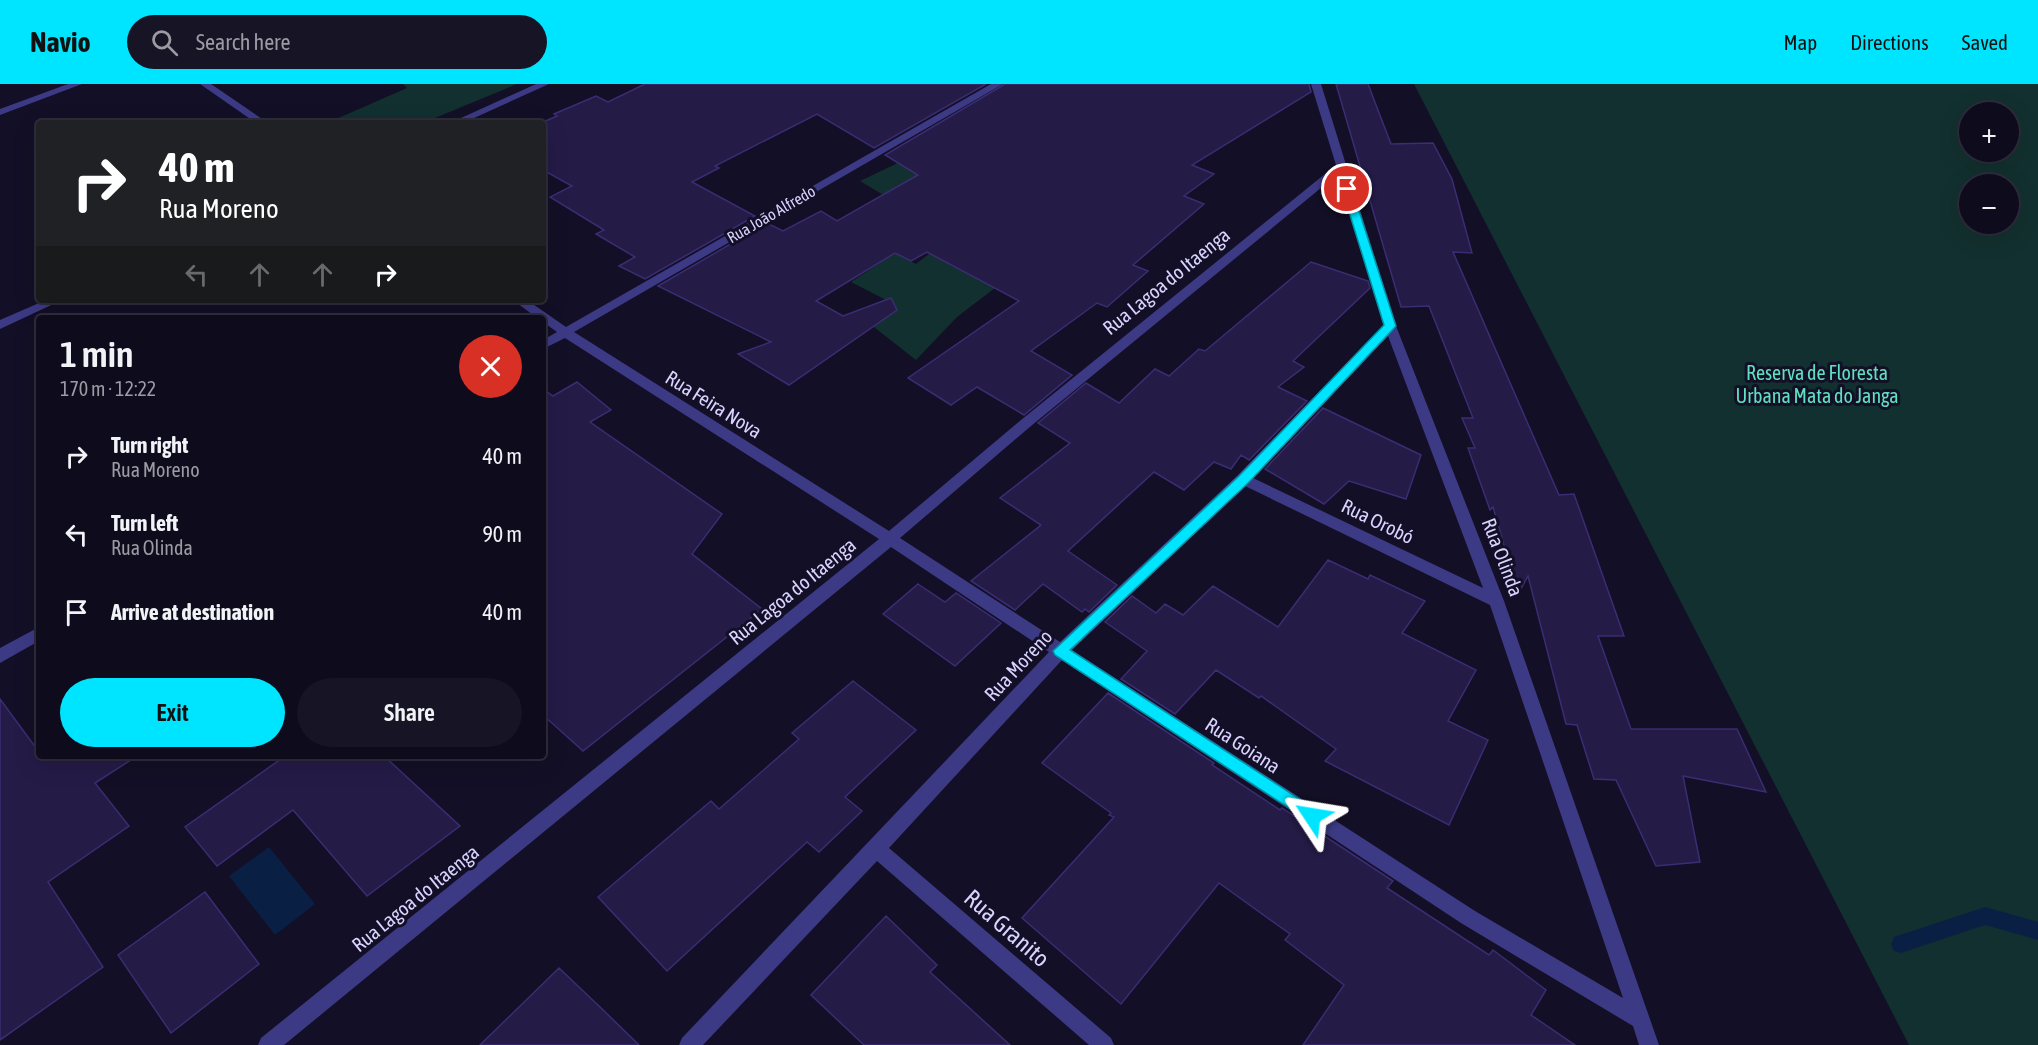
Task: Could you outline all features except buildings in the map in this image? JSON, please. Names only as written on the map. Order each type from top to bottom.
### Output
[{"type":"street","points":[[0,112],[77,84]]},
{"type":"street","points":[[205,84],[259,120]]},
{"type":"street","points":[[462,120],[544,84]]},
{"type":"street","name":"Rua João Alfredo","points":[[546,343],[998,84]]},
{"type":"street","name":"Rua Olinda","points":[[1316,84],[1390,326],[1496,601],[1649,1045]]},
{"type":"street","name":"Rua Lagoa do Itaenga","points":[[268,1045],[890,539],[1026,423],[1340,167]]},
{"type":"street","points":[[0,325],[49,303]]},
{"type":"street","name":"Rua Feira Nova","points":[[523,303],[541,315]]},
{"type":"street","name":"Rua Feira Nova","points":[[546,319],[890,539]]},
{"type":"street","name":"Rua Moreno","points":[[689,1045],[1060,651],[1243,479],[1390,326]]},
{"type":"street","name":"Rua Orobó","points":[[1243,479],[1496,601]]},
{"type":"street","name":"Rua Goiana","points":[[890,539],[1468,917],[1639,1019]]},
{"type":"street","points":[[0,656],[36,635]]},
{"type":"street","name":"Rua Granito","points":[[876,849],[1104,1045]]},
{"type":"green space","points":[[403,84],[517,84],[430,120],[334,120],[407,88]]},
{"type":"green space","name":"Reserva de Floresta Urbana Mata do Janga","points":[[1414,84],[2038,84],[2038,1045],[1909,1045]]},
{"type":"green space","points":[[900,162],[1020,217],[1012,275],[957,317],[916,360],[870,324],[886,300],[851,282],[895,253],[916,264],[952,236],[860,181]]},
{"type":"water","points":[[269,847],[315,904],[275,935],[229,876]]},
{"type":"waterway","points":[[1901,944],[1985,916],[2038,931]]},
{"type":"route","points":[[1312,816],[1060,651],[1243,479],[1390,326],[1347,189]]}]
